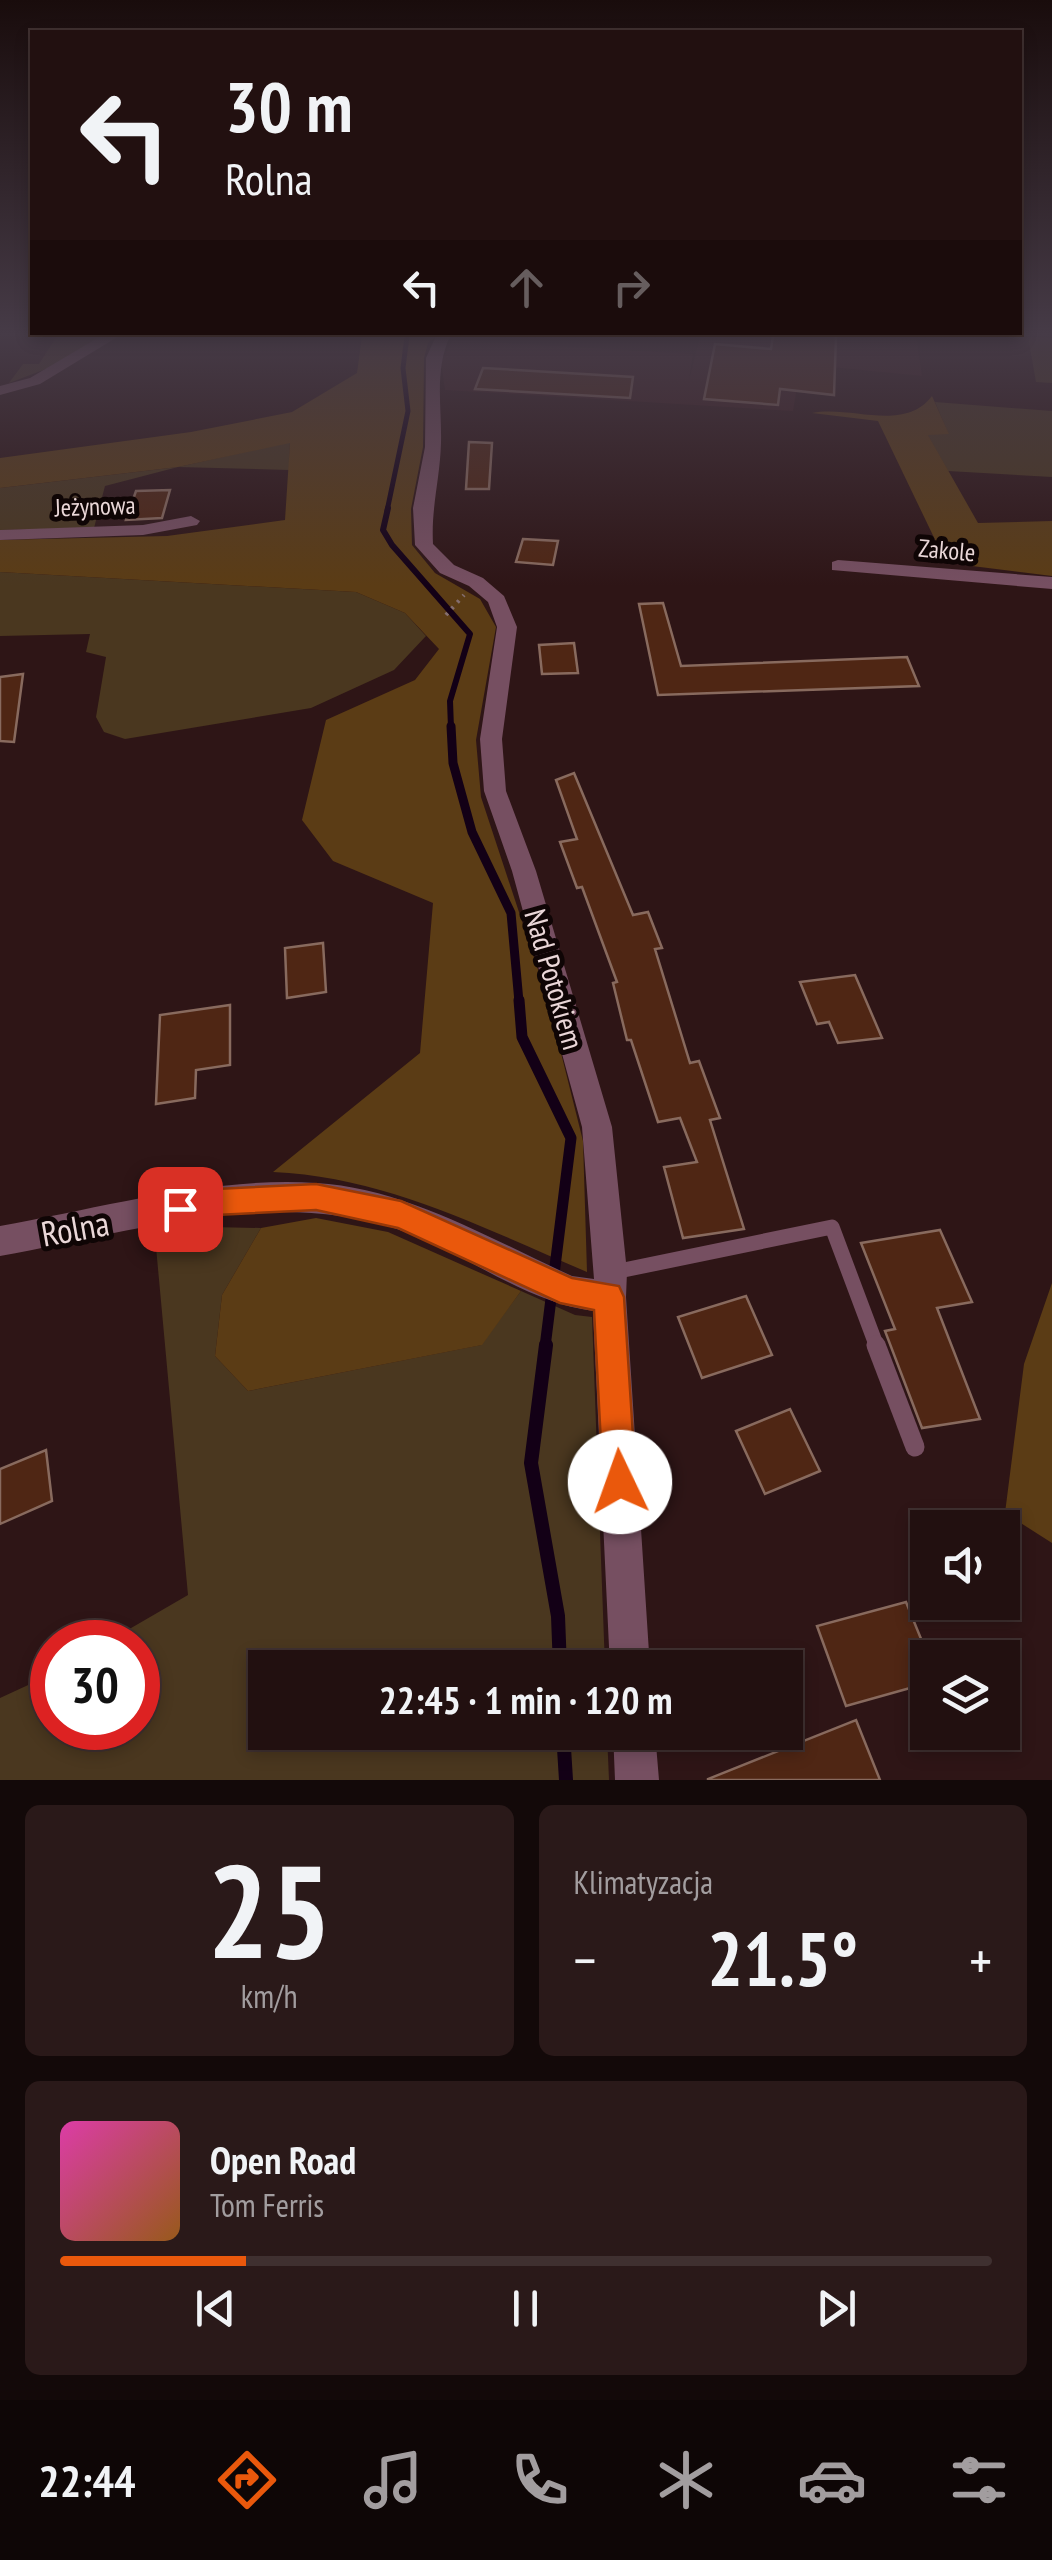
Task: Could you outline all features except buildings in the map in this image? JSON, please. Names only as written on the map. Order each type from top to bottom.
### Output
[{"type":"street","name":"Nad Potokiem","points":[[433,419],[433,446],[422,508],[424,545],[448,569],[476,582],[497,600],[506,627],[490,739],[494,791],[524,872],[597,1127],[610,1284],[629,1650]]},
{"type":"street","name":"Jeżynowa","points":[[0,535],[143,530],[191,521]]},
{"type":"street","name":"Zakole","points":[[838,566],[1052,584]]},
{"type":"street","name":"Rolna","points":[[0,1242],[216,1202],[316,1197],[401,1215],[570,1292],[610,1284]]},
{"type":"street","points":[[635,1750],[637,1780]]},
{"type":"lane","points":[[610,1284],[832,1227],[916,1446]]},
{"type":"path","points":[[446,615],[459,600]]},
{"type":"shaded area","points":[[256,419],[423,419],[423,447],[411,509],[412,545],[435,573],[480,599],[496,627],[476,740],[481,797],[547,997],[583,1141],[587,1272],[395,1194],[315,1176],[273,1172],[420,1053],[433,903],[333,861],[302,820],[326,720],[415,680],[439,649],[405,613],[356,592],[0,572],[0,540],[167,536],[285,520],[290,443],[178,467],[0,488],[0,458]]},
{"type":"shaded area","points":[[862,419],[942,419],[949,434],[928,435],[978,523],[1052,521],[1052,576],[972,566],[940,550],[878,421]]},
{"type":"shaded area","points":[[942,419],[1052,419],[1052,477],[948,471],[927,434],[948,433]]},
{"type":"shaded area","points":[[290,442],[289,470],[178,467]]},
{"type":"shaded area","points":[[178,467],[105,486],[94,528],[0,530],[0,488]]},
{"type":"shaded area","points":[[0,572],[356,592],[405,613],[426,636],[394,670],[311,708],[125,739],[104,732],[96,717],[106,657],[86,652],[90,634],[0,636]]},
{"type":"shaded area","points":[[316,1218],[388,1232],[521,1291],[482,1345],[248,1391],[215,1356],[222,1295],[261,1228]]},
{"type":"shaded area","points":[[211,1227],[261,1228],[222,1295],[215,1356],[248,1391],[481,1345],[521,1291],[575,1315],[592,1317],[604,1650],[248,1650],[248,1750],[608,1750],[609,1780],[0,1780],[0,1698],[30,1684],[30,1750],[160,1750],[160,1620],[145,1620],[188,1595],[155,1236]]},
{"type":"shaded area","points":[[1052,1283],[1052,1543],[1020,1523],[1020,1510],[1005,1510],[1024,1364]]},
{"type":"waterway","points":[[387,511],[406,419]]},
{"type":"waterway","points":[[388,508],[383,530],[392,545],[470,634],[450,701],[451,728]]},
{"type":"waterway","points":[[451,726],[453,763],[472,832],[511,913],[519,1002]]},
{"type":"waterway","points":[[519,1000],[522,1037],[571,1138],[545,1347]]},
{"type":"waterway","points":[[546,1345],[531,1463],[558,1616],[559,1650]]},
{"type":"waterway","points":[[564,1750],[566,1780]]},
{"type":"route","points":[[180,1209],[216,1202],[316,1197],[401,1215],[570,1292],[609,1297],[620,1482]]}]
